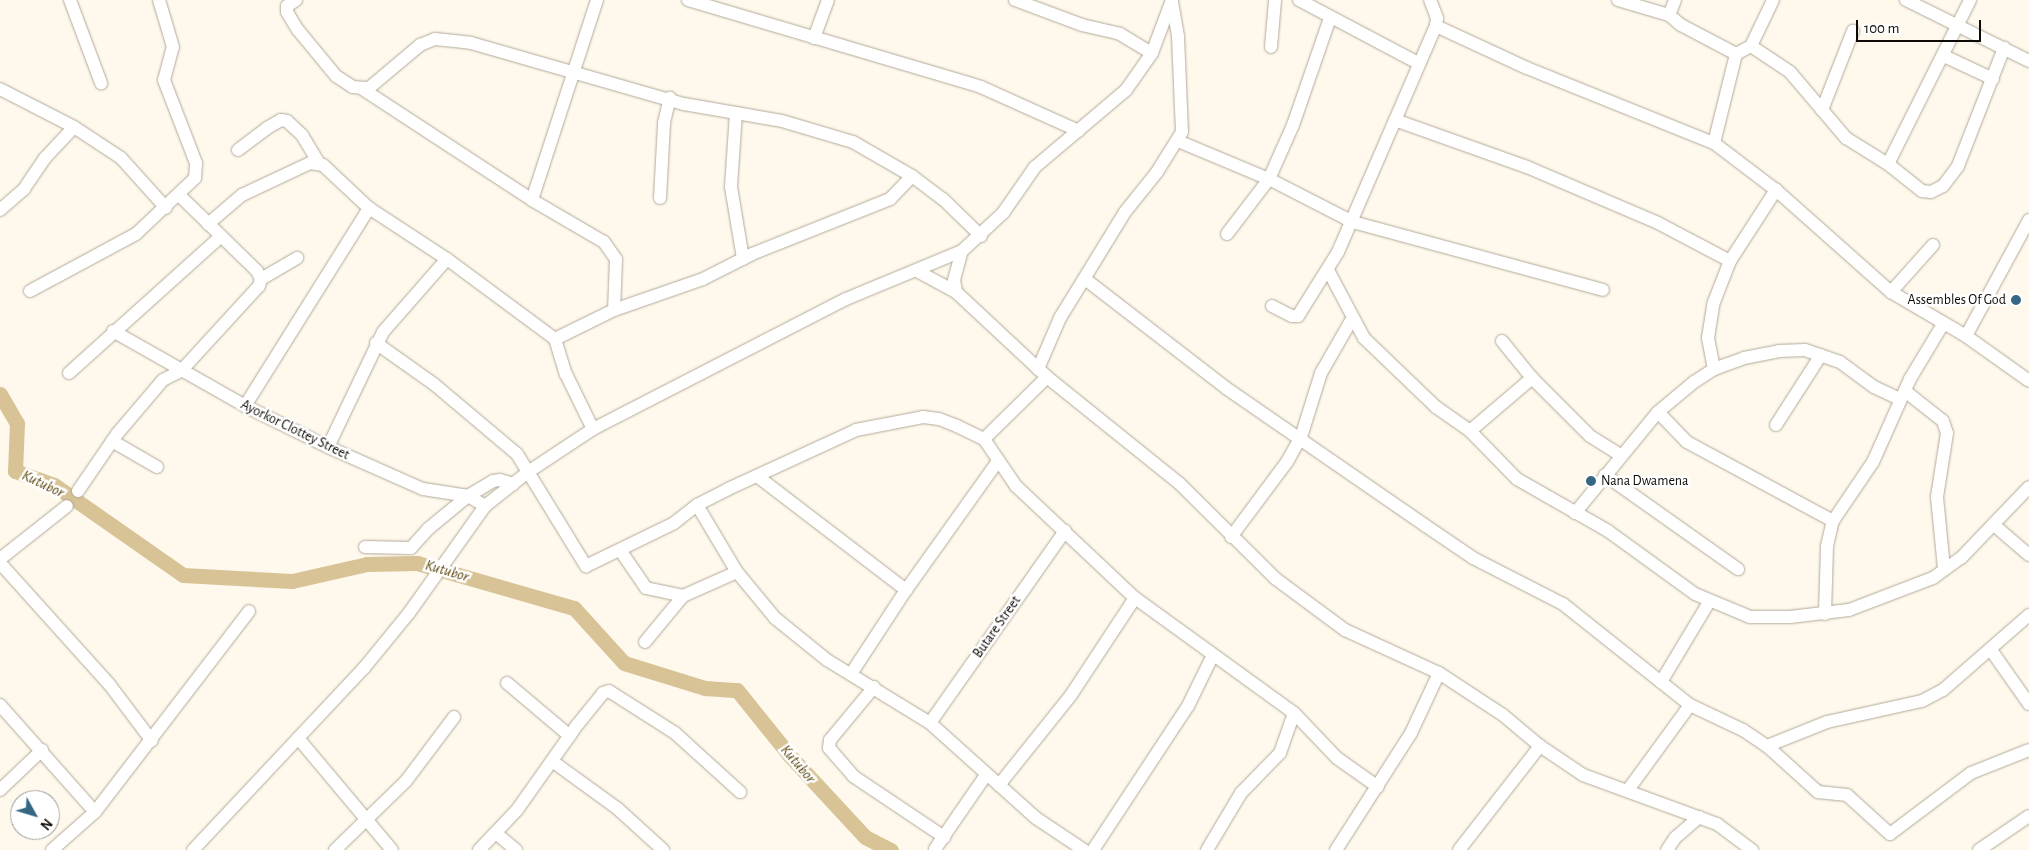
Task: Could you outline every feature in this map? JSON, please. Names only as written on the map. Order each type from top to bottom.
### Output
[{"type":"street","points":[[70,0],[101,83]]},
{"type":"street","points":[[30,291],[136,234],[166,208],[195,178],[198,170],[164,80],[173,47],[159,0]]},
{"type":"street","points":[[296,0],[287,6],[287,12],[298,30],[336,76],[345,84],[369,88],[420,45],[435,39],[471,43],[670,98],[684,104],[829,132],[874,152],[912,176],[943,199],[981,236]]},
{"type":"street","points":[[532,200],[572,70],[598,0]]},
{"type":"street","points":[[688,0],[981,88],[1079,131]]},
{"type":"street","points":[[814,38],[828,0]]},
{"type":"street","points":[[1016,0],[1033,3],[1082,26],[1120,34],[1152,53]]},
{"type":"street","points":[[193,850],[369,661],[409,613],[430,580],[485,506],[528,472],[593,429],[846,299],[962,252],[981,236],[1003,213],[1035,167],[1126,90],[1152,53],[1171,0]]},
{"type":"street","points":[[984,439],[1043,373],[1052,332],[1125,212],[1178,141],[1184,119],[1178,36],[1171,0]]},
{"type":"street","points":[[1271,47],[1272,7],[1275,0]]},
{"type":"street","points":[[1299,0],[1418,63]]},
{"type":"street","points":[[1272,306],[1298,316],[1328,270],[1353,222],[1418,63],[1436,26],[1437,18],[1430,0]]},
{"type":"street","points":[[1618,0],[1669,15],[1682,25],[1736,54]]},
{"type":"street","points":[[1669,15],[1675,0]]},
{"type":"street","points":[[1714,142],[1736,54],[1751,46],[1773,0]]},
{"type":"street","points":[[1906,0],[2029,60]]},
{"type":"street","points":[[1888,164],[1944,56],[1970,0]]},
{"type":"street","points":[[1227,234],[1269,178],[1296,116],[1330,18]]},
{"type":"street","points":[[1436,26],[1528,68],[1714,142],[1776,190],[1891,292],[1966,336],[2029,381]]},
{"type":"street","points":[[1822,110],[1854,32]]},
{"type":"street","points":[[1751,46],[1767,54],[1790,72],[1846,138],[1888,164],[1922,191],[1932,192],[1942,186],[1958,166],[2004,48]]},
{"type":"street","points":[[1944,56],[1993,79]]},
{"type":"street","points":[[361,88],[532,200],[596,236],[611,250],[617,270],[614,310]]},
{"type":"street","points":[[0,89],[74,127],[132,167],[166,208]]},
{"type":"street","points":[[660,198],[664,123],[670,98]]},
{"type":"street","points":[[736,113],[731,187],[743,259]]},
{"type":"street","points":[[1395,120],[1527,166],[1658,223],[1730,261]]},
{"type":"street","points":[[238,150],[274,124],[287,121],[302,135],[318,162],[369,208],[447,259],[555,339],[566,374],[593,429]]},
{"type":"street","points":[[0,210],[24,189],[45,158],[74,127]]},
{"type":"street","points":[[1178,141],[1269,178],[1353,222],[1603,290]]},
{"type":"street","points":[[208,224],[242,195],[318,162]]},
{"type":"street","points":[[555,339],[614,310],[703,279],[743,259],[890,199],[912,176]]},
{"type":"street","points":[[1714,370],[1708,338],[1714,302],[1730,261],[1776,190]]},
{"type":"street","points":[[179,195],[257,272],[261,279]]},
{"type":"street","points":[[244,406],[369,208]]},
{"type":"street","points":[[1966,336],[2029,220]]},
{"type":"street","points":[[69,373],[220,237]]},
{"type":"street","points":[[1891,292],[1933,245]]},
{"type":"street","points":[[956,292],[954,280],[962,252]]},
{"type":"street","points":[[78,491],[112,441],[163,380],[181,371],[259,286],[261,279],[297,258]]},
{"type":"street","points":[[328,447],[376,343],[447,259]]},
{"type":"street","points":[[1328,270],[1352,319],[1364,338],[1436,407],[1470,431],[1517,479],[1617,537],[1678,583],[1709,602],[1750,617],[1825,614],[1849,610],[1933,578],[1961,558],[2029,487]]},
{"type":"street","points":[[917,271],[956,292],[1043,373],[1179,483],[1276,578],[1344,630],[1439,673],[1503,715],[1540,746],[1583,775],[1717,824],[1752,850]]},
{"type":"street","points":[[1085,279],[1226,388],[1301,437],[1473,558],[1537,589],[1578,615],[1690,705],[1743,730],[1768,746],[1818,792],[1847,795],[1890,834],[1971,773],[2029,750]]},
{"type":"street","points":[[1232,537],[1267,492],[1301,437],[1321,373],[1352,319]]},
{"type":"street","points":[[1825,614],[1827,546],[1833,521],[1873,462],[1903,395],[1943,324]]},
{"type":"street","name":"Ayorkor Clottey Street","points":[[113,332],[244,406],[328,447],[423,489],[468,496],[485,506]]},
{"type":"street","points":[[1502,341],[1532,378],[1590,436],[1621,455]]},
{"type":"street","points":[[376,343],[435,385],[517,454],[581,563],[591,565],[674,523],[697,505],[819,445],[882,423],[940,418],[984,439],[1016,486],[1135,598],[1294,713],[1337,758],[1378,787]]},
{"type":"street","points":[[1575,512],[1658,412],[1714,370],[1779,351],[1805,350],[1852,369],[1874,387],[1903,395],[1943,421],[1948,433],[1937,497],[1944,569]]},
{"type":"street","points":[[1776,425],[1821,355]]},
{"type":"street","points":[[1470,431],[1532,378]]},
{"type":"street","points":[[1658,412],[1687,442],[1833,521]]},
{"type":"street","points":[[112,441],[157,467]]},
{"type":"street","points":[[851,674],[906,590],[998,461]]},
{"type":"street","points":[[1605,475],[1738,569]]},
{"type":"street","points":[[757,476],[906,590]]},
{"type":"street","points":[[365,547],[411,548],[428,529],[468,496],[493,481],[500,480],[513,484]]},
{"type":"street","points":[[697,505],[737,572],[775,618],[827,660],[930,723],[1036,818],[1084,850]]},
{"type":"street","points":[[0,559],[67,506]]},
{"type":"street","points":[[1994,525],[2029,555]]},
{"type":"street","name":"Butare Street","points":[[930,723],[1065,531]]},
{"type":"street","points":[[620,550],[646,588],[683,596]]},
{"type":"street","points":[[0,563],[109,684],[152,741]]},
{"type":"street","points":[[645,642],[683,596],[737,572]]},
{"type":"street","points":[[999,785],[1071,695],[1135,598]]},
{"type":"street","points":[[1661,682],[1709,602]]},
{"type":"street","points":[[52,850],[95,812],[152,741],[249,611]]},
{"type":"street","points":[[1768,746],[1827,722],[1922,700],[1943,690],[2029,615]]},
{"type":"street","points":[[1991,650],[2029,704]]},
{"type":"street","points":[[1093,850],[1188,706],[1213,655]]},
{"type":"street","points":[[1336,850],[1378,787],[1422,714],[1439,673]]},
{"type":"street","points":[[507,683],[570,736]]},
{"type":"street","points":[[874,687],[830,740],[829,748],[853,776],[940,845],[986,775]]},
{"type":"street","points":[[479,850],[496,834],[603,693],[609,691],[675,733],[740,792]]},
{"type":"street","points":[[0,705],[42,750],[95,812]]},
{"type":"street","points":[[1628,790],[1690,705]]},
{"type":"street","points":[[1207,850],[1240,793],[1280,753],[1294,713]]},
{"type":"street","points":[[335,850],[369,820],[406,781],[454,717]]},
{"type":"street","points":[[298,738],[369,820],[392,850]]},
{"type":"street","points":[[1459,850],[1540,746]]},
{"type":"street","points":[[0,790],[42,750]]},
{"type":"street","points":[[552,762],[618,809],[663,850]]},
{"type":"street","points":[[1979,850],[2029,816]]},
{"type":"street","points":[[1667,850],[1675,838],[1699,817]]},
{"type":"street","points":[[496,834],[516,850]]},
{"type":"waterway","name":"Kutubor","points":[[0,394],[17,423],[15,471],[54,485],[183,575],[292,581],[367,564],[417,563],[574,608],[624,663],[705,688],[737,690],[790,756],[865,837],[891,850]]},
{"type":"place","name":"Assembles Of God","points":[[2016,300]]},
{"type":"place","name":"Nana Dwamena","points":[[1591,481]]}]
